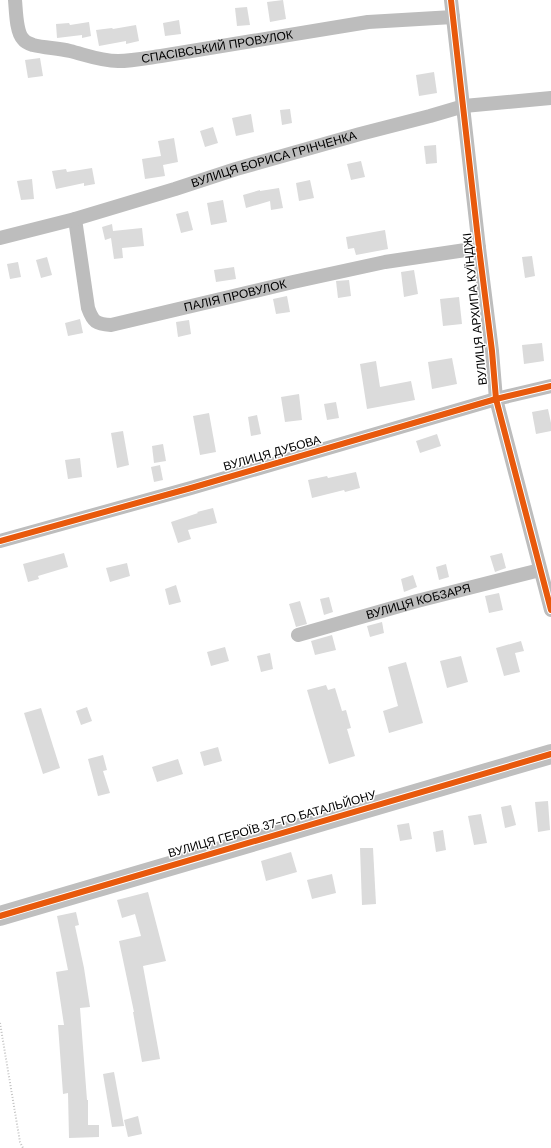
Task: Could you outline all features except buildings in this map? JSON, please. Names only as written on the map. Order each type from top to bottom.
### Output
[{"type":"street","name":"СПАСІВСЬКИЙ ПРОВУЛОК","points":[[15,0],[18,28],[23,40],[37,46],[70,51],[105,60],[118,61],[153,57],[368,22],[453,17]]},
{"type":"street","name":"ВУЛИЦЯ АРХИПА КУЇНДЖІ","points":[[451,0],[492,351],[496,399],[551,610]]},
{"type":"street","name":"ВУЛИЦЯ БОРИСА ГРІНЧЕНКА","points":[[0,238],[76,219],[236,169],[464,106],[551,98]]},
{"type":"street","name":"ПАЛІЯ ПРОВУЛОК","points":[[76,219],[88,308],[93,320],[111,325],[385,262],[462,252],[480,248]]},
{"type":"street","name":"ВУЛИЦЯ ДУБОВА","points":[[0,541],[191,488],[496,399],[551,386]]},
{"type":"street","name":"ВУЛИЦЯ КОБЗАРЯ","points":[[298,635],[416,601],[540,570]]},
{"type":"street","name":"ВУЛИЦЯ ГЕРОЇВ 37-ГО БАТАЛЬЙОНУ","points":[[0,916],[551,754]]},
{"type":"path","points":[[0,1023],[20,1142],[23,1148]]},
{"type":"cycle path","points":[[451,0],[492,351],[496,399],[551,610]]},
{"type":"cycle path","points":[[0,541],[191,488],[496,399],[551,386]]},
{"type":"cycle path","points":[[0,916],[551,754]]}]
